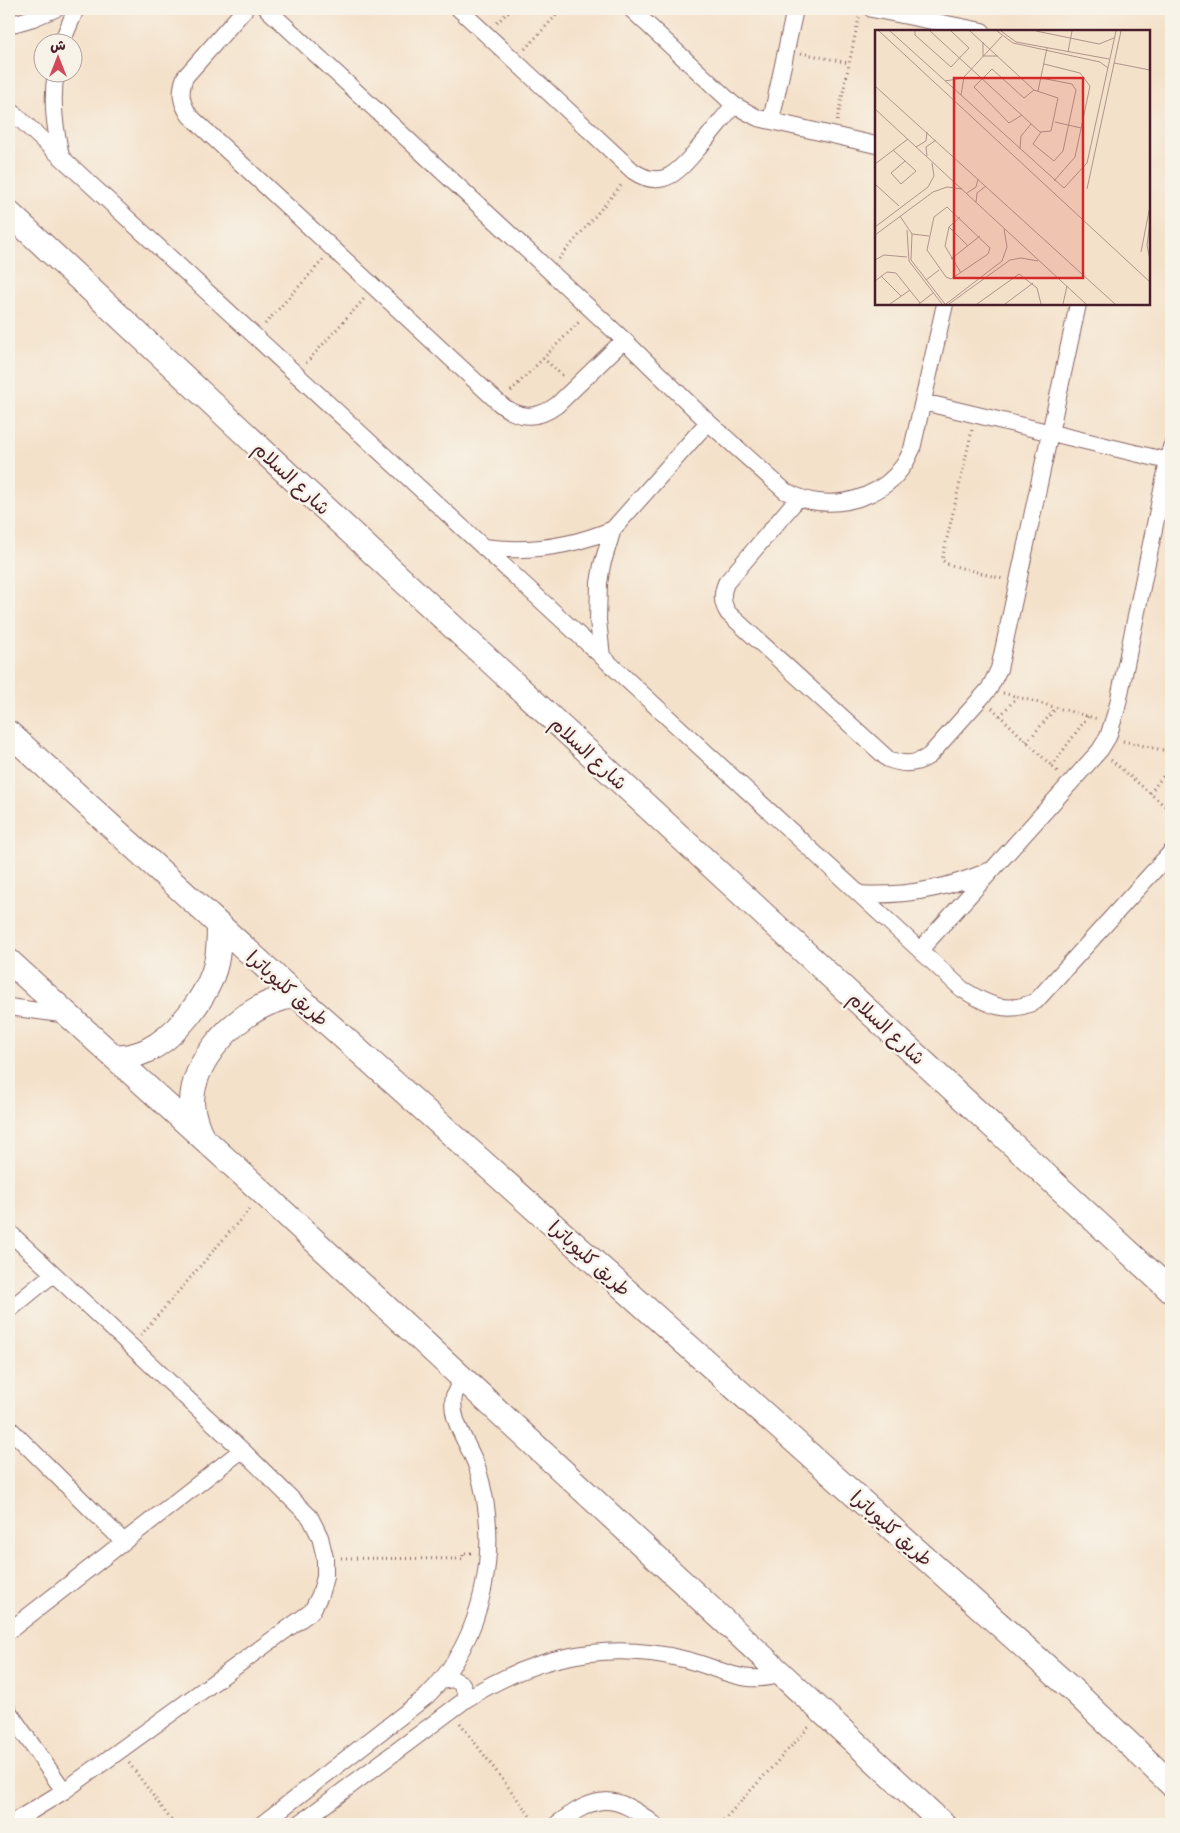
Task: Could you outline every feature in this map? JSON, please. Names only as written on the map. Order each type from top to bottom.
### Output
[{"type":"main road","name":"شارع السلام","points":[[9,213],[348,530],[1171,1292]]},
{"type":"main road","name":"طريق كليوباترا","points":[[9,732],[295,994],[1077,1694],[1171,1784]]},
{"type":"main road","points":[[116,1058],[140,1054],[163,1040],[177,1028],[200,1000],[210,983],[216,964],[219,945],[219,925]]},
{"type":"main road","points":[[9,961],[263,1193],[943,1824]]},
{"type":"main road","points":[[201,1136],[192,1103],[194,1086],[199,1070],[207,1055],[231,1029],[243,1020],[268,1003],[295,994]]},
{"type":"street","points":[[9,25],[55,9]]},
{"type":"street","points":[[66,32],[76,9]]},
{"type":"street","points":[[246,9],[184,77],[181,87],[181,98],[184,108],[190,116],[499,403],[517,415],[538,416],[548,412],[557,406],[624,340]]},
{"type":"street","points":[[267,9],[624,340],[708,422],[785,491],[816,502],[835,503],[872,493],[889,482],[903,467],[912,449],[945,305]]},
{"type":"street","points":[[459,9],[633,172],[642,177],[661,180],[679,172],[734,105]]},
{"type":"street","points":[[631,9],[734,105],[758,118],[875,145]]},
{"type":"street","points":[[771,121],[795,9]]},
{"type":"street","points":[[872,9],[977,30]]},
{"type":"street","points":[[55,82],[54,118],[61,156]]},
{"type":"street","points":[[9,109],[962,989],[1000,1007],[1012,1009],[1025,1007],[1036,1002],[1171,852]]},
{"type":"street","points":[[799,497],[726,583],[722,591],[724,606],[728,613],[888,759],[898,763],[910,764],[920,762],[929,756],[985,693],[995,679],[1002,658],[1078,305]]},
{"type":"street","points":[[920,950],[1070,784],[1107,737],[1170,454],[1050,433],[923,402]]},
{"type":"street","points":[[602,657],[598,620],[599,583],[602,565],[613,529],[708,422]]},
{"type":"street","points":[[483,547],[502,550],[540,550],[578,542],[613,529]]},
{"type":"street","points":[[859,894],[894,895],[928,891],[961,882],[993,870]]},
{"type":"street","points":[[9,1007],[69,1016]]},
{"type":"street","points":[[9,1232],[242,1450],[310,1517],[320,1537],[325,1558],[323,1586],[312,1612],[64,1791],[10,1824]]},
{"type":"street","points":[[9,1310],[52,1274]]},
{"type":"street","points":[[262,1824],[427,1696],[442,1681],[461,1650],[474,1622],[486,1576],[488,1531],[483,1488],[477,1467],[455,1417],[455,1393],[462,1378]]},
{"type":"street","points":[[9,1428],[124,1542]]},
{"type":"street","points":[[9,1631],[242,1450]]},
{"type":"street","points":[[299,1824],[465,1700],[502,1678],[534,1664],[560,1658],[611,1651],[659,1654],[691,1661],[742,1677],[767,1679],[782,1674]]},
{"type":"street","points":[[442,1681],[453,1679],[462,1684],[466,1694],[465,1700]]},
{"type":"street","points":[[9,1712],[64,1791]]},
{"type":"street","points":[[557,1824],[587,1804],[600,1801],[613,1801],[626,1805],[654,1824]]},
{"type":"path","points":[[549,9],[556,15]]},
{"type":"path","points":[[515,61],[562,9]]},
{"type":"path","points":[[834,135],[860,9]]},
{"type":"path","points":[[786,50],[849,63]]},
{"type":"path","points":[[548,270],[633,172]]},
{"type":"path","points":[[255,336],[333,248]]},
{"type":"path","points":[[296,374],[375,287]]},
{"type":"path","points":[[499,403],[590,309]]},
{"type":"path","points":[[543,358],[575,388]]},
{"type":"path","points":[[976,415],[942,560],[947,564],[1018,583]]},
{"type":"path","points":[[985,693],[1017,697],[1088,716],[1107,737],[1150,793],[1171,811]]},
{"type":"path","points":[[985,693],[1000,716],[1070,784]]},
{"type":"path","points":[[1000,716],[1017,697]]},
{"type":"path","points":[[1027,742],[1056,708]]},
{"type":"path","points":[[1052,766],[1088,716]]},
{"type":"path","points":[[1107,737],[1171,752]]},
{"type":"path","points":[[1150,793],[1171,766]]},
{"type":"path","points":[[1166,774],[1171,778]]},
{"type":"path","points":[[131,1346],[263,1193]]},
{"type":"path","points":[[325,1558],[463,1558],[463,1553],[488,1553]]},
{"type":"path","points":[[451,1710],[536,1824]]},
{"type":"path","points":[[720,1824],[823,1712]]},
{"type":"path","points":[[120,1750],[174,1824]]}]
